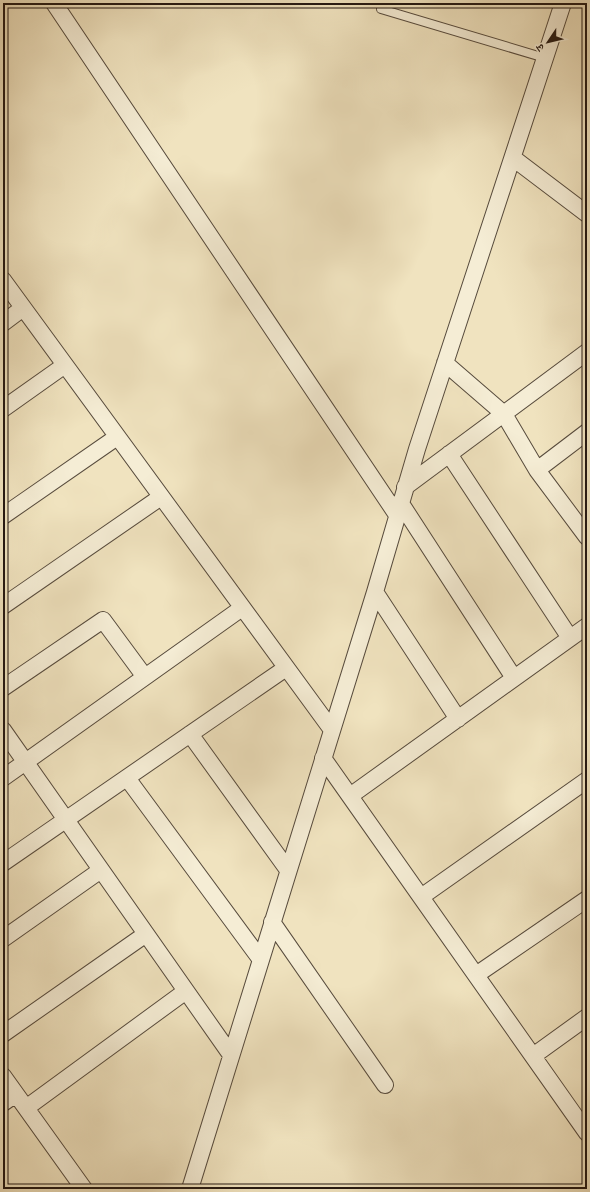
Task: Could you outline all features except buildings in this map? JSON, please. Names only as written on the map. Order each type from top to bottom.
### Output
[{"type":"street","points":[[54,3],[401,501],[514,678]]},
{"type":"street","points":[[190,1189],[375,592],[401,501],[563,3]]},
{"type":"street","points":[[513,158],[587,214]]},
{"type":"street","points":[[3,280],[332,730]]},
{"type":"street","points":[[3,323],[24,308]]},
{"type":"street","points":[[401,501],[449,454],[587,352]]},
{"type":"street","points":[[445,363],[504,414],[537,470],[584,528]]},
{"type":"street","points":[[3,408],[65,365]]},
{"type":"street","points":[[537,470],[587,432]]},
{"type":"street","points":[[3,516],[117,437]]},
{"type":"street","points":[[449,454],[570,638]]},
{"type":"street","points":[[3,606],[161,497]]},
{"type":"street","points":[[375,592],[458,719]]},
{"type":"street","points":[[3,778],[242,608]]},
{"type":"street","points":[[3,688],[103,620],[144,677]]},
{"type":"street","points":[[350,796],[587,626]]},
{"type":"street","points":[[3,863],[286,668]]},
{"type":"street","points":[[3,730],[231,1055]]},
{"type":"street","points":[[190,734],[288,870]]},
{"type":"street","points":[[323,758],[533,1056],[582,1116],[587,1133]]},
{"type":"street","points":[[126,778],[261,960]]},
{"type":"street","points":[[421,897],[587,780]]},
{"type":"street","points":[[3,939],[101,870]]},
{"type":"street","points":[[476,975],[587,899]]},
{"type":"street","points":[[272,922],[385,1085]]},
{"type":"street","points":[[3,1034],[146,934]]},
{"type":"street","points":[[26,1108],[186,991]]},
{"type":"street","points":[[533,1056],[587,1017]]},
{"type":"street","points":[[3,1076],[10,1099],[26,1108],[84,1189]]},
{"type":"lane","points":[[383,3],[381,9],[545,58]]}]
